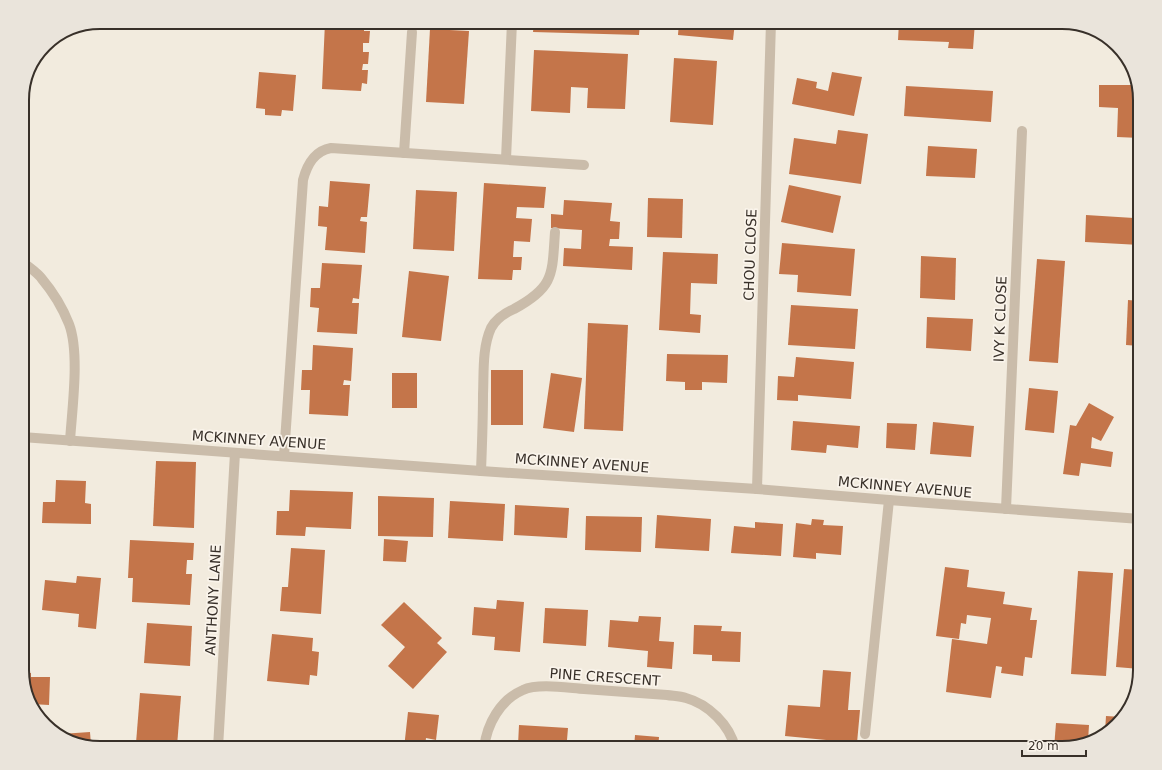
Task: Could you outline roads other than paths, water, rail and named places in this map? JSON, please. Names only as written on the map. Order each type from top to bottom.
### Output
[{"type":"street","points":[[506,159],[512,29]]},
{"type":"street","name":"CHOU CLOSE","points":[[758,489],[771,29]]},
{"type":"street","points":[[404,153],[412,32]]},
{"type":"street","name":"IVY K CLOSE","points":[[1006,509],[1022,131]]},
{"type":"street","points":[[284,456],[303,180],[305,172],[312,159],[325,149],[331,148],[584,165]]},
{"type":"street","points":[[481,471],[484,357],[488,337],[491,329],[507,312],[535,296],[542,290],[553,265],[555,232]]},
{"type":"street","points":[[29,267],[42,278],[59,304],[69,325],[74,350],[70,441]]},
{"type":"street","name":"MCKINNEY AVENUE","points":[[29,438],[481,471],[758,489],[1133,518]]},
{"type":"street","name":"ANTHONY LANE","points":[[218,741],[235,453]]},
{"type":"street","points":[[865,734],[889,500]]},
{"type":"street","name":"PINE CRESCENT","points":[[486,741],[488,730],[502,705],[514,695],[525,689],[547,686],[667,695],[686,698],[700,704],[713,713],[732,736],[733,741]]}]
